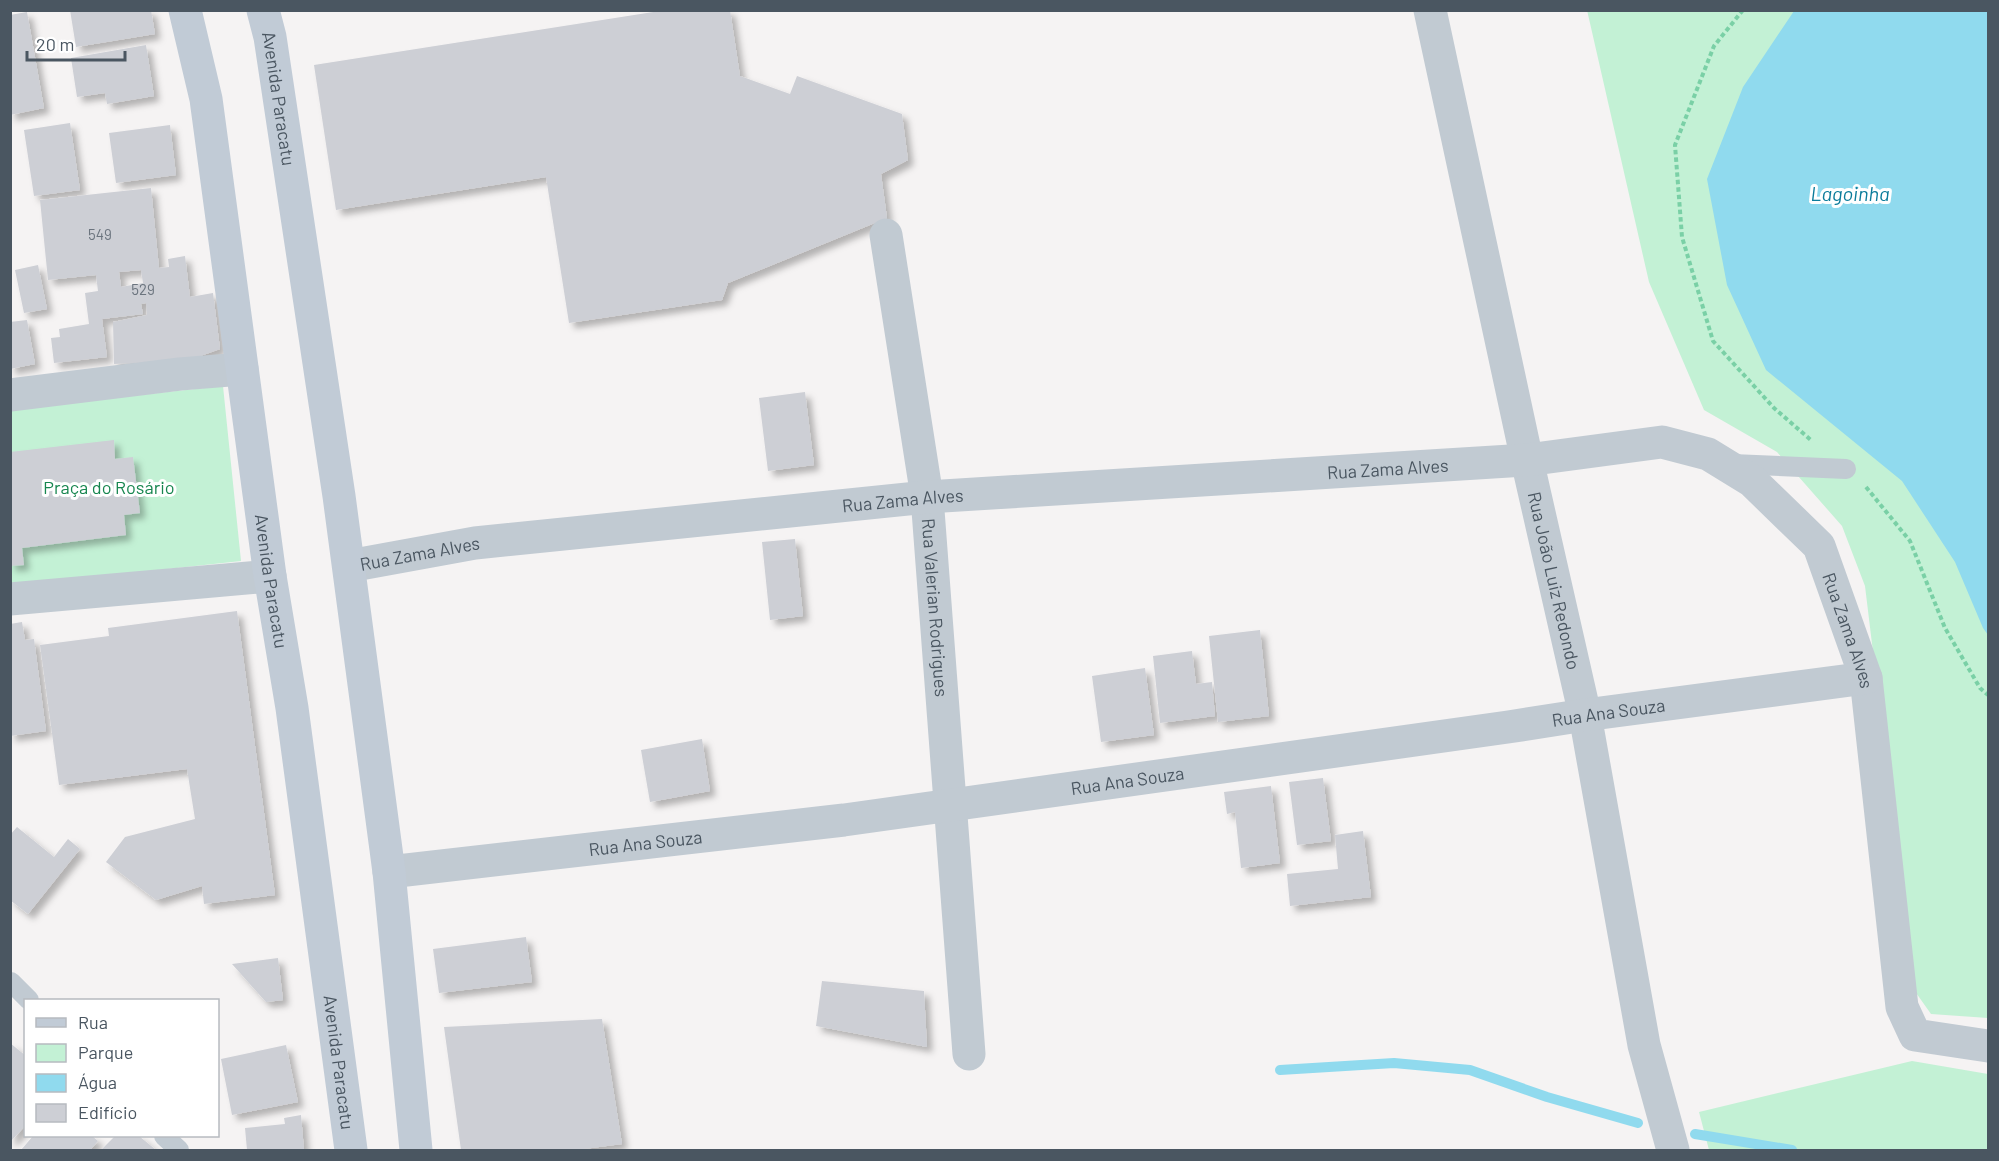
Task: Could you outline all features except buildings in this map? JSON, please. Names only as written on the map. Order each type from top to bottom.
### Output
[{"type":"street","name":"Avenida Paracatu","points":[[185,10],[206,99],[270,576],[294,720],[351,1150]]},
{"type":"street","name":"Avenida Paracatu","points":[[263,10],[272,48],[349,567],[389,872],[413,1148]]},
{"type":"street","name":"Rua João Luiz Redondo","points":[[1430,10],[1527,460],[1585,715],[1644,1045],[1672,1150]]},
{"type":"street","name":"Rua Valerian Rodrigues","points":[[886,235],[927,497],[969,1054]]},
{"type":"street","points":[[10,395],[242,369]]},
{"type":"street","name":"Rua Zama Alves","points":[[349,567],[475,543],[927,497],[1527,460],[1662,442],[1708,454],[1752,481],[1819,546],[1866,678],[1902,1007],[1915,1035],[1989,1046]]},
{"type":"street","points":[[10,599],[270,576]]},
{"type":"street","name":"Rua Ana Souza","points":[[389,872],[844,820],[1585,715],[1866,678]]},
{"type":"lane","points":[[1723,463],[1846,469]]},
{"type":"lane","points":[[11,982],[28,999]]},
{"type":"lane","points":[[165,1137],[179,1150]]},
{"type":"path","points":[[1743,10],[1714,46],[1675,145],[1682,237],[1713,341],[1774,408],[1862,482],[1910,541],[1945,628],[1980,688],[1989,695]]},
{"type":"green space","points":[[1587,10],[1988,11],[1988,1018],[1931,1014],[1914,990],[1865,586],[1842,526],[1777,452],[1704,410],[1649,282]]},
{"type":"green space","name":"Praça do Rosário","points":[[223,386],[241,561],[11,586],[10,409]]},
{"type":"green space","points":[[1912,1061],[1988,1074],[1988,1150],[1709,1150],[1699,1112]]},
{"type":"water","name":"Lagoinha","points":[[1794,11],[1988,11],[1988,635],[1955,562],[1902,481],[1766,370],[1727,285],[1707,179],[1743,87]]},
{"type":"waterway","points":[[1280,1070],[1394,1063],[1470,1070],[1547,1097],[1638,1123]]},
{"type":"waterway","points":[[1695,1134],[1792,1150]]}]
